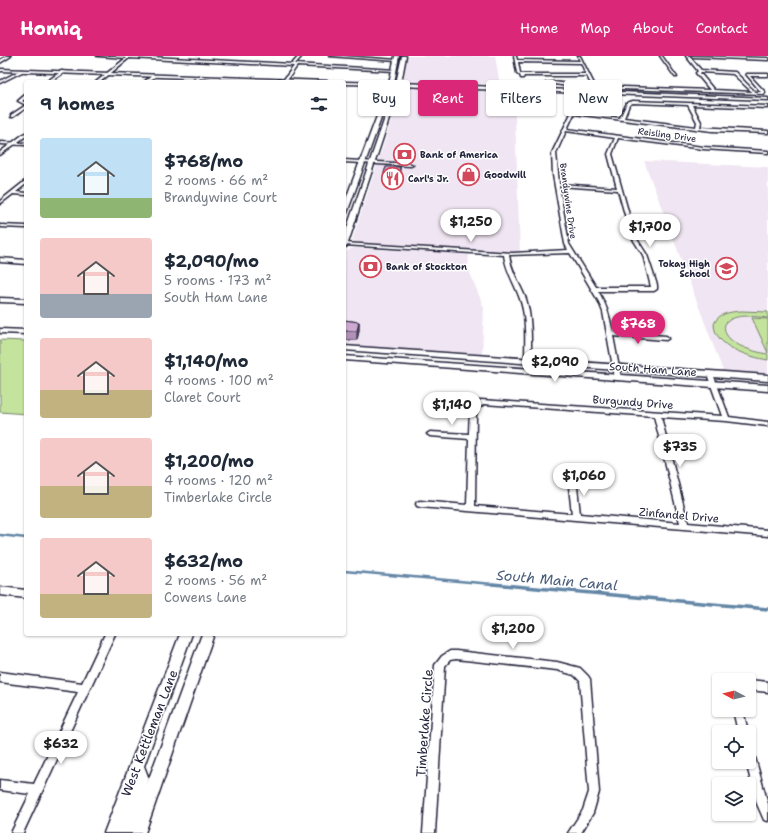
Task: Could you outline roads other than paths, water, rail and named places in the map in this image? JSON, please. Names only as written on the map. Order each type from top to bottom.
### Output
[{"type":"main road","points":[[399,80],[404,56]]},
{"type":"main road","points":[[392,80],[396,58]]},
{"type":"main road","points":[[0,70],[199,77],[241,80]]},
{"type":"main road","points":[[346,83],[358,83]]},
{"type":"main road","points":[[478,88],[564,91]]},
{"type":"main road","points":[[556,88],[768,97]]},
{"type":"main road","points":[[622,92],[768,97]]},
{"type":"main road","points":[[346,208],[380,116]]},
{"type":"main road","points":[[346,239],[388,116]]},
{"type":"main road","points":[[0,330],[24,332]]},
{"type":"main road","name":"South Ham Lane","points":[[346,348],[768,378]]},
{"type":"main road","name":"South Ham Lane","points":[[346,358],[768,388]]},
{"type":"main road","name":"West Kettleman Lane","points":[[112,833],[185,636]]},
{"type":"main road","name":"West Kettleman Lane","points":[[137,833],[207,636]]},
{"type":"main road","points":[[123,833],[141,779],[137,766]]},
{"type":"street","points":[[0,62],[9,56]]},
{"type":"street","points":[[98,56],[394,70]]},
{"type":"street","points":[[195,60],[201,56]]},
{"type":"street","points":[[286,80],[301,56]]},
{"type":"street","points":[[330,56],[396,58]]},
{"type":"street","points":[[515,56],[519,73],[522,76],[588,75]]},
{"type":"street","points":[[579,56],[590,80]]},
{"type":"street","points":[[661,56],[676,76]]},
{"type":"street","points":[[687,56],[700,71],[698,73],[712,90]]},
{"type":"street","points":[[693,56],[768,59]]},
{"type":"street","points":[[101,80],[129,57]]},
{"type":"street","points":[[516,61],[582,62]]},
{"type":"street","points":[[0,82],[22,71]]},
{"type":"street","points":[[700,71],[734,73],[754,92]]},
{"type":"street","points":[[51,80],[63,72]]},
{"type":"street","points":[[622,88],[764,93],[747,75],[768,75]]},
{"type":"street","points":[[149,80],[154,76]]},
{"type":"street","points":[[196,80],[199,77]]},
{"type":"street","points":[[24,98],[20,101],[24,104]]},
{"type":"street","points":[[622,118],[629,103],[768,107]]},
{"type":"street","points":[[690,105],[699,122],[698,128]]},
{"type":"street","points":[[740,106],[744,113]]},
{"type":"street","points":[[12,116],[24,107]]},
{"type":"street","name":"Brandywine Drive","points":[[572,116],[554,153],[557,185],[567,244],[606,312],[618,378]]},
{"type":"street","points":[[603,116],[698,128],[768,132]]},
{"type":"street","name":"Reisling Drive","points":[[565,130],[723,150],[768,152]]},
{"type":"street","points":[[0,154],[24,136]]},
{"type":"street","points":[[594,289],[654,289],[645,255],[633,236],[610,154],[617,136]]},
{"type":"street","points":[[0,143],[24,144]]},
{"type":"street","points":[[670,150],[672,143]]},
{"type":"street","points":[[346,161],[411,165]]},
{"type":"street","points":[[0,204],[24,184]]},
{"type":"street","points":[[557,185],[619,189]]},
{"type":"street","points":[[12,193],[24,194]]},
{"type":"street","points":[[0,226],[24,227]]},
{"type":"street","points":[[346,245],[506,254],[571,252]]},
{"type":"street","points":[[506,254],[508,269],[523,299],[528,361]]},
{"type":"street","points":[[0,260],[24,262]]},
{"type":"street","points":[[0,300],[24,301]]},
{"type":"street","points":[[610,334],[666,338]]},
{"type":"street","points":[[710,374],[726,419]]},
{"type":"street","name":"Burgundy Drive","points":[[471,508],[474,410],[483,402],[726,419],[768,424]]},
{"type":"street","points":[[657,414],[685,526]]},
{"type":"street","points":[[430,434],[472,437]]},
{"type":"street","points":[[572,478],[576,517]]},
{"type":"street","name":"Zinfandel Drive","points":[[420,504],[768,533]]},
{"type":"street","points":[[0,591],[24,594]]},
{"type":"street","points":[[17,833],[109,636]]},
{"type":"street","name":"Timberlake Circle","points":[[429,833],[440,665],[445,658],[456,655],[564,667],[577,671],[585,679],[594,792],[591,808],[583,823],[574,833]]},
{"type":"street","points":[[0,677],[85,688]]},
{"type":"street","points":[[756,686],[768,687]]},
{"type":"street","points":[[753,769],[762,804],[768,816]]},
{"type":"street","points":[[0,785],[37,790]]},
{"type":"waterway","points":[[0,535],[24,538]]},
{"type":"waterway","name":"South Main Canal","points":[[346,571],[504,585]]},
{"type":"waterway","name":"South Main Canal","points":[[492,584],[768,609]]},
{"type":"place","name":"Bank of America","points":[[405,155]]},
{"type":"place","name":"Goodwill","points":[[469,175]]},
{"type":"place","name":"Carl's Jr.","points":[[393,179]]},
{"type":"place","name":"Bank of Stockton","points":[[370,267]]},
{"type":"place","name":"Tokay High School","points":[[726,269]]}]
